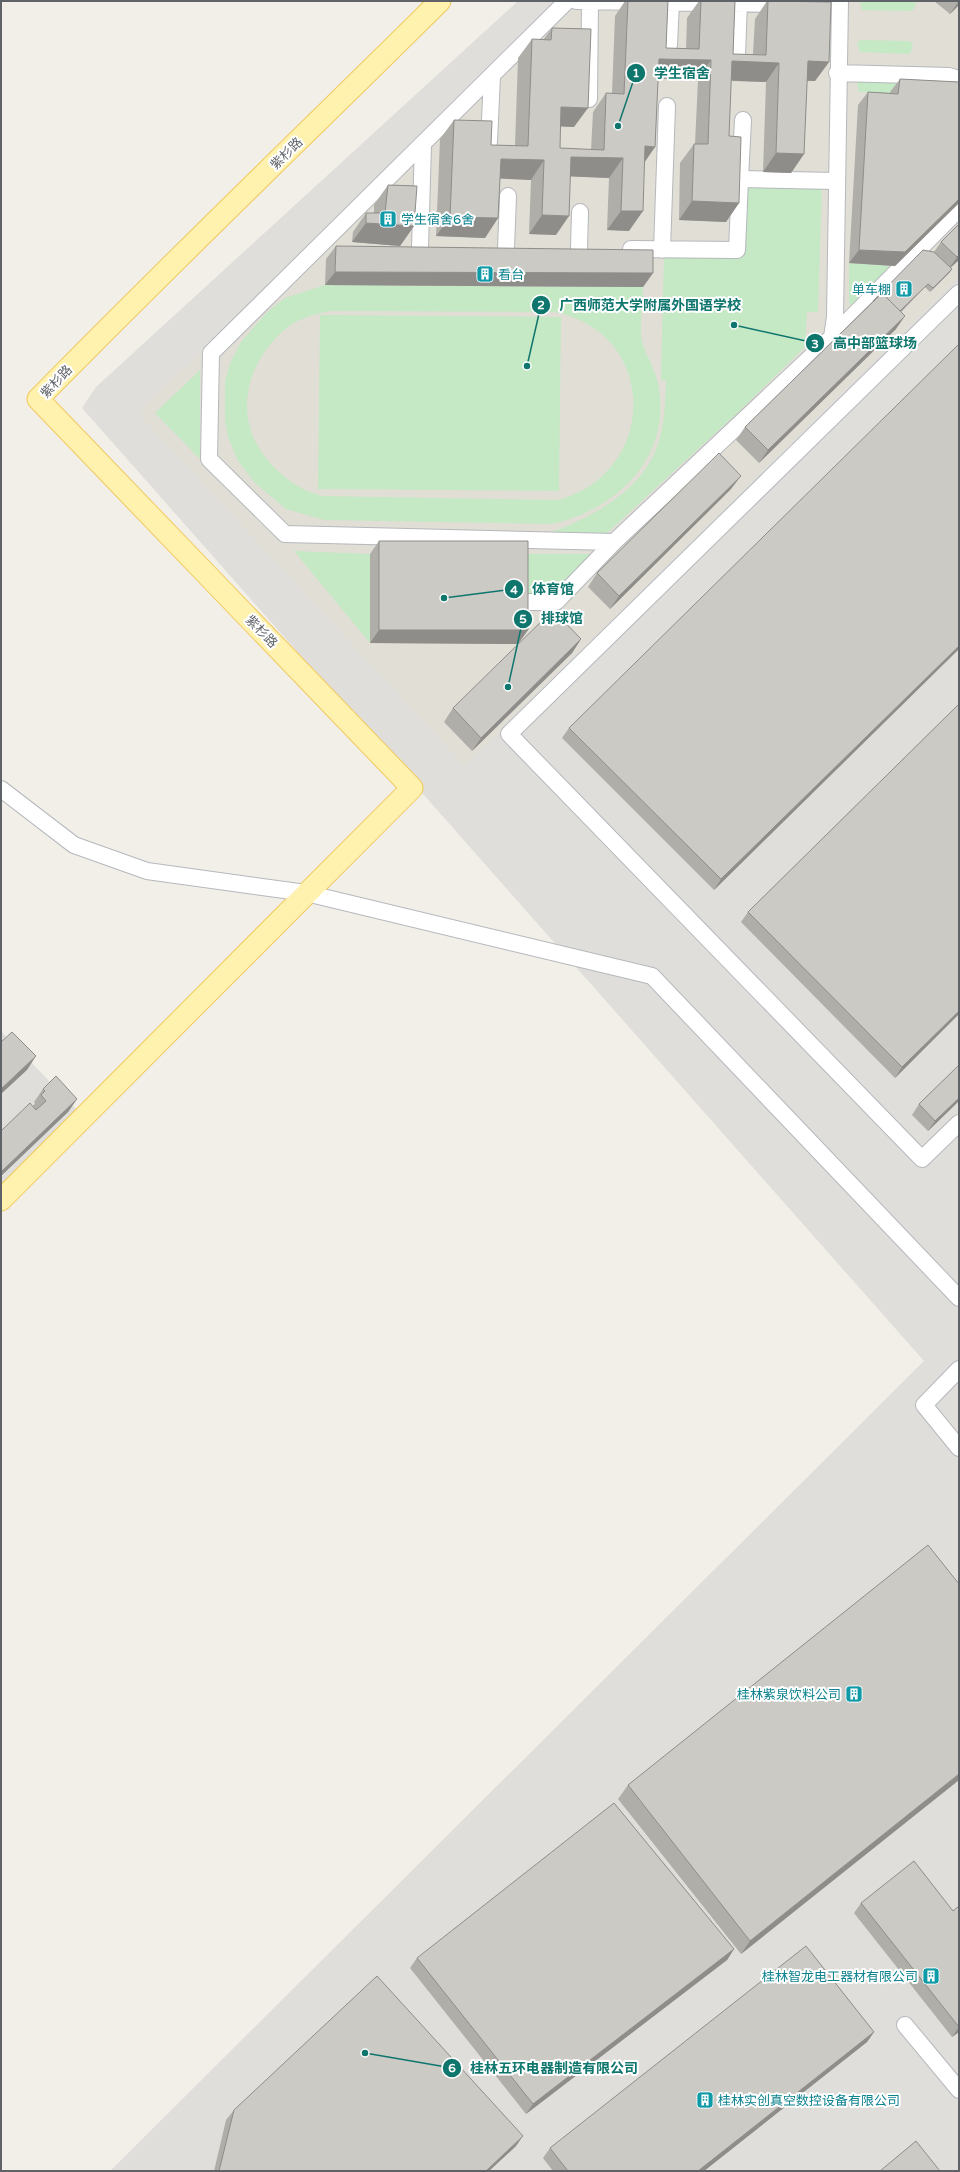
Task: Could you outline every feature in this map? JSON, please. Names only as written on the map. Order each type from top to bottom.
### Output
[{"type":"main road","name":"紫杉路","points":[[306,893],[412,788],[38,399],[170,264],[232,206],[440,1]]},
{"type":"main road","points":[[1,1200],[306,893]]},
{"type":"street","points":[[567,1],[212,353],[209,459],[285,534],[614,542]]},
{"type":"street","points":[[576,1],[801,4]]},
{"type":"street","points":[[589,99],[590,1]]},
{"type":"street","points":[[669,45],[671,2]]},
{"type":"street","points":[[737,55],[739,3]]},
{"type":"street","points":[[832,337],[835,317],[837,73],[834,3]]},
{"type":"street","points":[[837,73],[950,76],[959,79]]},
{"type":"street","points":[[489,150],[492,76]]},
{"type":"street","points":[[662,250],[667,106]]},
{"type":"street","points":[[616,249],[737,250],[743,120]]},
{"type":"street","points":[[420,248],[423,144]]},
{"type":"street","points":[[740,180],[836,181]]},
{"type":"street","points":[[506,249],[508,196]]},
{"type":"street","points":[[518,602],[556,602],[614,542],[832,337],[959,209]]},
{"type":"street","points":[[579,249],[580,212]]},
{"type":"street","points":[[318,248],[341,248]]},
{"type":"street","points":[[959,293],[509,734],[922,1159],[959,1123]]},
{"type":"street","points":[[1,789],[74,845],[147,872],[306,893],[652,976],[959,1298]]},
{"type":"street","points":[[959,1369],[924,1405],[959,1448]]},
{"type":"street","points":[[905,2025],[959,2090]]},
{"type":"shaded area","points":[[518,1],[959,1],[959,2171],[110,2171],[924,1361],[82,408],[96,387]]},
{"type":"shaded area","points":[[559,1],[959,1],[959,277],[464,765],[138,413]]},
{"type":"shaded area","points":[[1,1031],[79,1112],[1,1186]]},
{"type":"green space","points":[[860,2],[916,2],[912,11],[862,10]]},
{"type":"green space","points":[[860,40],[909,41],[913,44],[909,54],[860,52],[857,43]]},
{"type":"green space","points":[[860,79],[909,80],[909,94],[859,92],[857,84]]},
{"type":"green space","points":[[747,185],[822,188],[818,312],[807,312],[805,347],[734,416],[607,533],[552,532],[584,518],[615,499],[629,488],[641,475],[651,460],[658,444],[665,405],[666,381],[661,380],[664,253],[740,256]]},
{"type":"green space","points":[[849,263],[895,266],[853,306],[849,303]]},
{"type":"green space","points":[[325,285],[643,287],[641,337],[658,384],[660,410],[657,434],[648,456],[635,476],[618,493],[598,506],[576,517],[552,524],[324,520],[286,509],[255,483],[238,461],[228,437],[225,420],[225,382],[230,363],[241,342],[266,313],[285,298]],"holes":[[[329,311],[555,312],[589,325],[614,347],[628,374],[633,404],[629,434],[614,462],[591,485],[558,500],[323,496],[293,483],[278,471],[263,454],[253,436],[248,416],[248,397],[252,377],[260,359],[273,341],[293,323]]]},
{"type":"green space","points":[[320,315],[561,317],[559,491],[318,489]]},
{"type":"green space","points":[[200,370],[200,459],[155,413]]},
{"type":"green space","points":[[294,551],[370,554],[370,643]]},
{"type":"green space","points":[[518,554],[594,554],[555,594],[518,594]]},
{"type":"building","points":[[628,1],[668,1],[666,48],[699,49],[701,1],[735,1],[733,54],[766,55],[768,1],[831,2],[829,62],[808,61],[804,154],[776,153],[779,63],[732,61],[729,136],[741,137],[739,203],[692,201],[694,144],[708,144],[711,60],[659,59],[655,147],[645,146],[643,211],[621,211],[623,158],[571,157],[569,216],[542,215],[544,160],[501,159],[498,218],[450,217],[454,120],[492,121],[491,145],[528,146],[532,39],[551,40],[552,28],[591,29],[588,108],[561,107],[560,148],[604,150],[606,93],[624,94]]},
{"type":"building","points":[[900,79],[959,82],[959,199],[905,252],[859,250],[868,92],[898,94]]},
{"type":"building","points":[[388,185],[417,186],[414,226],[366,223],[366,213],[385,213]]},
{"type":"building","points":[[959,224],[959,255],[957,257],[941,242]]},
{"type":"building","points":[[336,246],[653,250],[653,273],[335,272]]},
{"type":"building","name":"单车棚","points":[[923,250],[934,252],[952,269],[933,288],[928,284],[900,311],[882,293],[873,301]]},
{"type":"building","points":[[882,293],[905,316],[768,450],[745,427]]},
{"type":"building","points":[[959,344],[959,646],[721,879],[569,728]]},
{"type":"building","points":[[719,453],[741,476],[619,596],[597,573]]},
{"type":"building","points":[[379,541],[528,541],[528,630],[379,630]]},
{"type":"building","points":[[553,610],[581,639],[481,738],[453,708]]},
{"type":"building","points":[[959,704],[959,1011],[902,1067],[748,912]]},
{"type":"building","points":[[12,1032],[36,1056],[1,1089],[1,1042]]},
{"type":"building","points":[[959,1065],[959,1098],[935,1121],[919,1104]]},
{"type":"building","points":[[56,1076],[77,1099],[1,1172],[1,1131],[30,1103],[36,1110],[46,1101],[41,1095],[45,1091],[43,1089]]},
{"type":"building","name":"桂林紫泉饮料公司","points":[[928,1545],[959,1584],[959,1774],[750,1941],[628,1785]]},
{"type":"building","points":[[614,1803],[734,1949],[533,2104],[417,1958]]},
{"type":"building","name":"桂林智龙电工器材有限公司","points":[[914,1861],[953,1911],[959,1906],[959,2027],[861,1903]]},
{"type":"building","name":"桂林实创真空数控设备有限公司","points":[[806,1946],[874,2032],[698,2171],[568,2171],[550,2148]]},
{"type":"building","points":[[377,1976],[523,2136],[486,2171],[219,2171],[234,2110]]},
{"type":"building","points":[[916,2141],[940,2171],[880,2171]]},
{"type":"place","name":"学生宿舍","points":[[618,126]]},
{"type":"place","name":"学生宿舍6舍","points":[[388,219]]},
{"type":"place","name":"看台","points":[[485,274]]},
{"type":"place","name":"单车棚","points":[[904,289]]},
{"type":"place","name":"高中部篮球场","points":[[734,325]]},
{"type":"place","name":"广西师范大学附属外国语学校","points":[[527,366]]},
{"type":"place","name":"体育馆","points":[[444,598]]},
{"type":"place","name":"排球馆","points":[[508,687]]},
{"type":"place","name":"桂林紫泉饮料公司","points":[[854,1694]]},
{"type":"place","name":"桂林智龙电工器材有限公司","points":[[931,1976]]},
{"type":"place","name":"桂林五环电器制造有限公司","points":[[365,2053]]},
{"type":"place","name":"桂林实创真空数控设备有限公司","points":[[705,2100]]}]
